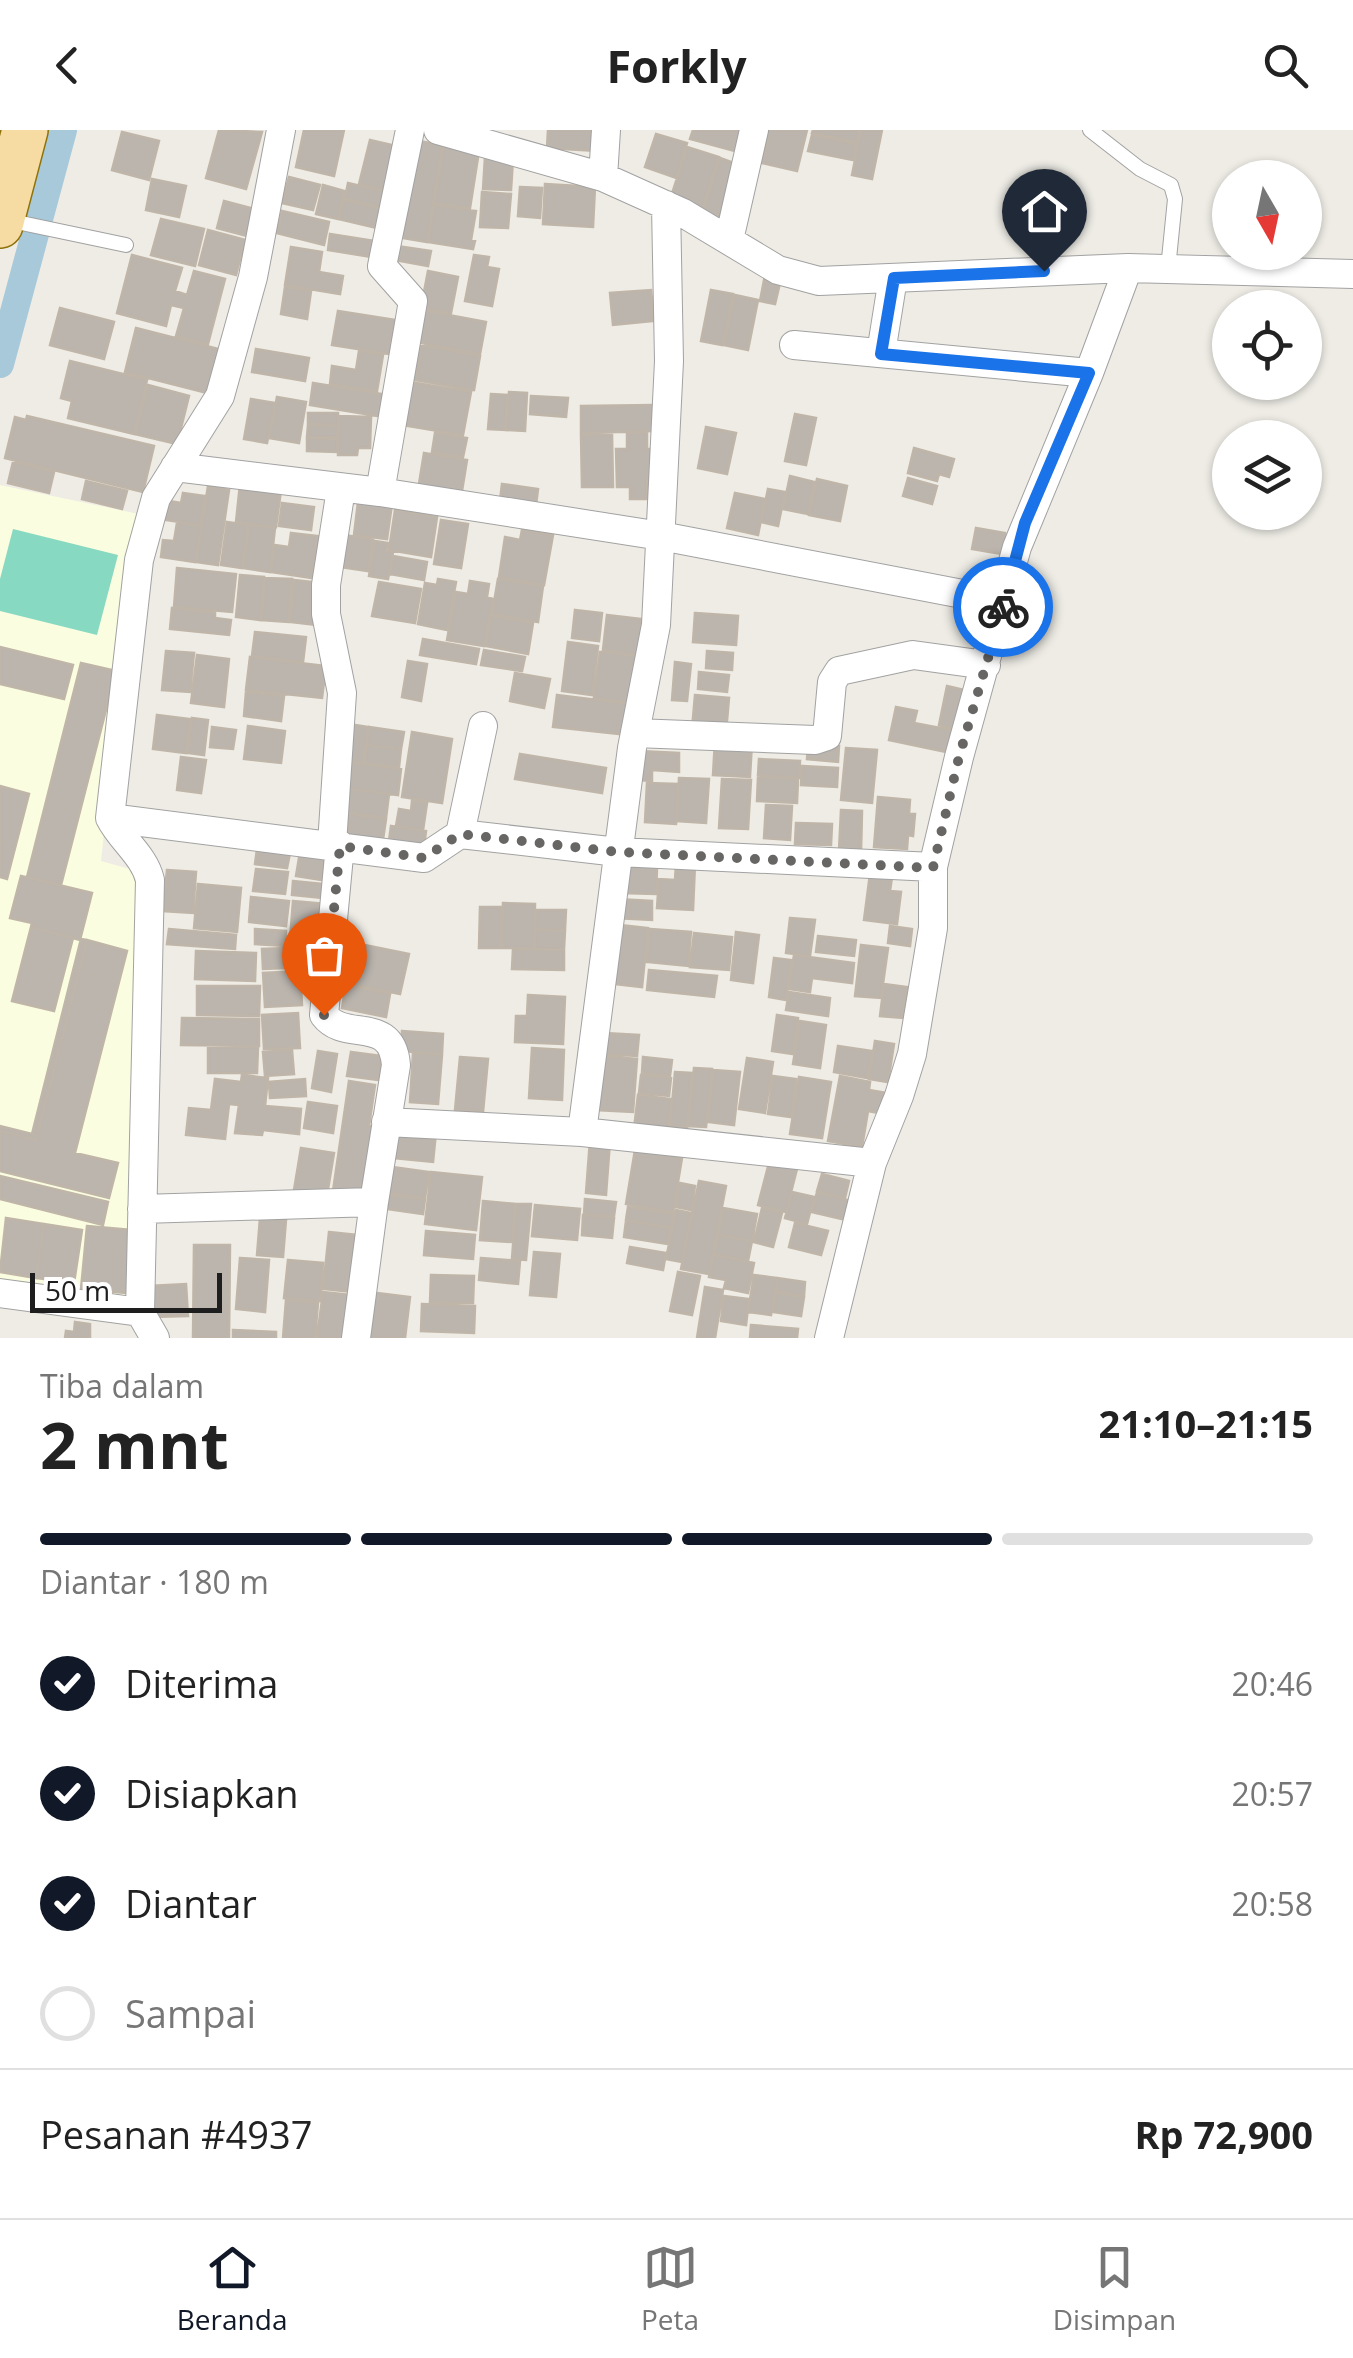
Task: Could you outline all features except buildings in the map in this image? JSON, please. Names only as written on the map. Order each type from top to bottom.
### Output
[{"type":"main road","points":[[6,222],[25,130]]},
{"type":"street","points":[[154,1338],[140,1312],[150,880],[147,869],[120,837],[110,818],[139,560],[156,498],[220,396],[253,276],[281,130]]},
{"type":"street","points":[[380,492],[413,301],[382,266],[410,130]]},
{"type":"street","points":[[438,130],[603,176],[666,205],[765,263],[819,281],[1128,268],[1353,274]]},
{"type":"street","points":[[603,176],[606,130]]},
{"type":"street","points":[[729,240],[754,130]]},
{"type":"street","points":[[582,1132],[635,733],[656,625],[668,361],[666,205]]},
{"type":"street","points":[[829,1338],[872,1163],[908,1070],[917,1032],[932,928],[933,868],[959,757],[1025,523],[1089,373],[1128,268]]},
{"type":"street","points":[[881,354],[894,278]]},
{"type":"street","points":[[794,345],[1089,373]]},
{"type":"street","points":[[175,466],[380,492],[661,536],[1004,602]]},
{"type":"street","points":[[341,489],[325,602],[342,692],[324,1015],[334,1024],[374,1032],[391,1045],[396,1065],[356,1338]]},
{"type":"street","points":[[635,733],[815,740],[827,736],[834,677],[848,667],[926,654],[986,665]]},
{"type":"street","points":[[460,834],[484,726]]},
{"type":"street","points":[[110,818],[424,858],[460,834],[618,852],[933,868]]},
{"type":"street","points":[[386,1122],[582,1132],[872,1163]]},
{"type":"street","points":[[142,1209],[374,1202]]},
{"type":"street","points":[[0,1293],[140,1312]]},
{"type":"lane","points":[[1090,130],[1140,169],[1171,185],[1174,199],[1168,269]]},
{"type":"lane","points":[[6,222],[126,245]]},
{"type":"shaded area","points":[[0,485],[139,514],[101,861],[137,871],[133,1304],[0,1284]]},
{"type":"green space","points":[[13,529],[118,555],[97,635],[0,611],[0,579]]},
{"type":"waterway","points":[[0,364],[63,130]]},
{"type":"way so far","points":[[324,1015],[340,846],[424,858],[460,834],[618,852],[933,868],[959,757],[1003,607]]},
{"type":"route","points":[[1003,607],[1025,523],[1089,373],[881,354],[894,278],[1044,271]]}]
